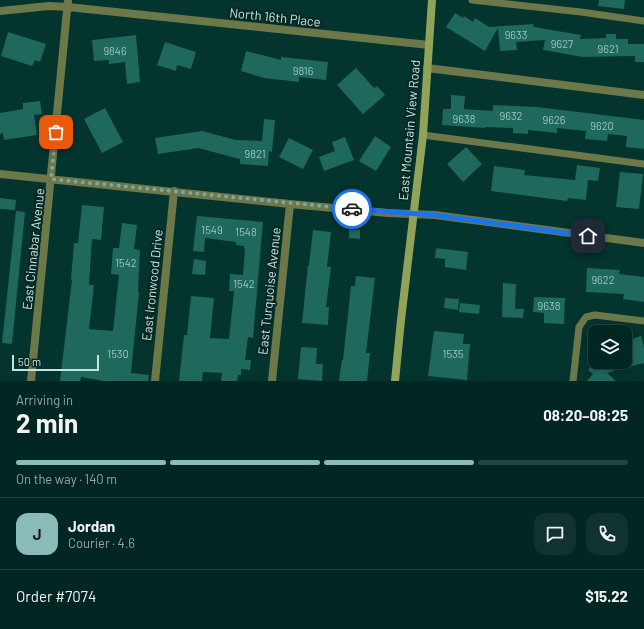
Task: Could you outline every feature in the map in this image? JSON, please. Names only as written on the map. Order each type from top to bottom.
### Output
[{"type":"street","name":"East Mountain View Road","points":[[395,381],[423,135],[432,0]]},
{"type":"street","name":"North 16th Place","points":[[0,11],[68,4],[429,45]]},
{"type":"street","name":"East Cinnabar Avenue","points":[[31,381],[68,4]]},
{"type":"street","points":[[427,68],[644,95]]},
{"type":"street","points":[[0,174],[290,204],[434,215],[644,243]]},
{"type":"street","name":"East Ironwood Drive","points":[[155,381],[174,192]]},
{"type":"street","name":"East Turquoise Avenue","points":[[272,381],[290,204]]},
{"type":"lane","points":[[472,0],[581,12],[644,21]]},
{"type":"lane","points":[[423,135],[644,164]]},
{"type":"lane","points":[[573,381],[579,327],[586,317],[595,315],[644,321]]},
{"type":"building","points":[[599,0],[625,0],[624,9],[598,6]]},
{"type":"building","points":[[455,13],[463,18],[464,16],[473,22],[475,18],[489,27],[533,24],[534,27],[581,35],[580,39],[606,38],[606,34],[616,34],[616,39],[628,39],[628,44],[644,44],[644,62],[635,62],[635,56],[583,57],[543,50],[545,40],[516,42],[517,50],[500,51],[498,28],[485,51],[446,27]]},
{"type":"building","points":[[8,32],[46,44],[40,62],[35,60],[32,66],[1,56]]},
{"type":"building","points":[[136,35],[140,82],[127,84],[125,62],[109,64],[109,60],[94,61],[92,40]]},
{"type":"building","points":[[165,42],[196,52],[191,69],[177,65],[176,71],[157,65]]},
{"type":"building","points":[[246,51],[281,60],[281,57],[328,62],[326,80],[299,77],[299,82],[264,78],[241,71]]},
{"type":"building","points":[[356,68],[374,88],[377,86],[385,95],[363,114],[337,85]]},
{"type":"building","points":[[451,95],[465,96],[464,109],[493,111],[493,105],[537,107],[644,120],[644,149],[626,147],[627,136],[608,134],[607,141],[585,139],[586,131],[557,128],[557,133],[528,130],[528,134],[513,133],[513,128],[442,125],[443,109],[451,109]]},
{"type":"building","points":[[40,101],[42,114],[34,115],[37,135],[4,140],[3,133],[0,134],[0,113],[23,109],[23,103]]},
{"type":"building","points":[[105,108],[123,142],[102,153],[84,119]]},
{"type":"building","points":[[264,119],[275,120],[272,152],[269,151],[268,166],[240,164],[240,159],[198,148],[158,154],[155,138],[202,131],[236,140],[262,141]]},
{"type":"building","points":[[375,136],[391,147],[376,171],[359,161]]},
{"type":"building","points":[[345,137],[354,160],[324,171],[319,157],[335,151],[332,142]]},
{"type":"building","points":[[289,138],[313,150],[303,169],[279,157]]},
{"type":"building","points":[[466,147],[482,164],[463,182],[447,164]]},
{"type":"building","points":[[577,165],[600,168],[598,181],[588,180],[586,200],[568,198],[567,201],[491,191],[494,166],[525,170],[524,175],[575,180]]},
{"type":"building","points":[[620,172],[643,174],[639,209],[616,207]]},
{"type":"building","points":[[0,198],[16,200],[15,210],[0,209]]},
{"type":"building","points":[[82,205],[104,207],[101,240],[92,239],[89,285],[94,285],[89,329],[113,331],[119,275],[111,274],[113,248],[119,248],[122,223],[137,225],[134,249],[140,250],[139,292],[131,373],[149,375],[148,381],[104,381],[81,377],[80,381],[60,381],[72,280],[74,243],[78,243]]},
{"type":"building","points":[[16,211],[25,212],[12,344],[2,343]]},
{"type":"building","points":[[197,216],[263,222],[253,338],[248,337],[245,360],[251,360],[250,370],[241,369],[241,375],[238,375],[237,381],[221,381],[222,373],[203,372],[202,381],[179,381],[184,335],[187,335],[191,296],[214,298],[210,338],[229,339],[234,291],[229,291],[230,274],[243,275],[245,249],[244,246],[236,245],[236,242],[205,238],[204,252],[193,251]]},
{"type":"building","points":[[349,228],[360,230],[360,239],[349,238]]},
{"type":"building","points":[[313,230],[331,232],[327,267],[331,267],[326,307],[329,307],[328,325],[302,323]]},
{"type":"building","points":[[436,248],[468,252],[466,270],[445,267],[445,259],[435,258]]},
{"type":"building","points":[[194,259],[206,261],[205,275],[192,274]]},
{"type":"building","points":[[587,268],[620,270],[619,274],[644,277],[644,302],[623,299],[624,294],[586,292]]},
{"type":"building","points":[[356,276],[375,278],[366,353],[370,353],[367,381],[339,381],[343,360],[351,286],[355,286]]},
{"type":"building","points":[[503,283],[516,284],[515,309],[524,309],[523,318],[502,317]]},
{"type":"building","points":[[534,297],[565,298],[564,324],[544,323],[544,313],[533,312]]},
{"type":"building","points":[[445,298],[459,299],[458,310],[444,308]]},
{"type":"building","points":[[460,303],[480,305],[479,314],[459,312]]},
{"type":"building","points":[[434,331],[464,334],[463,344],[470,344],[467,380],[428,376]]},
{"type":"building","points":[[641,336],[644,347],[644,363],[632,366],[632,339]]},
{"type":"building","points":[[301,347],[317,348],[316,364],[323,364],[322,381],[298,379]]},
{"type":"building","points":[[612,369],[614,371],[607,373],[616,381],[587,381],[593,374],[588,370]]},
{"type":"way so far","points":[[56,132],[51,179],[352,209]]},
{"type":"route","points":[[352,209],[388,213],[434,215],[588,236]]}]
